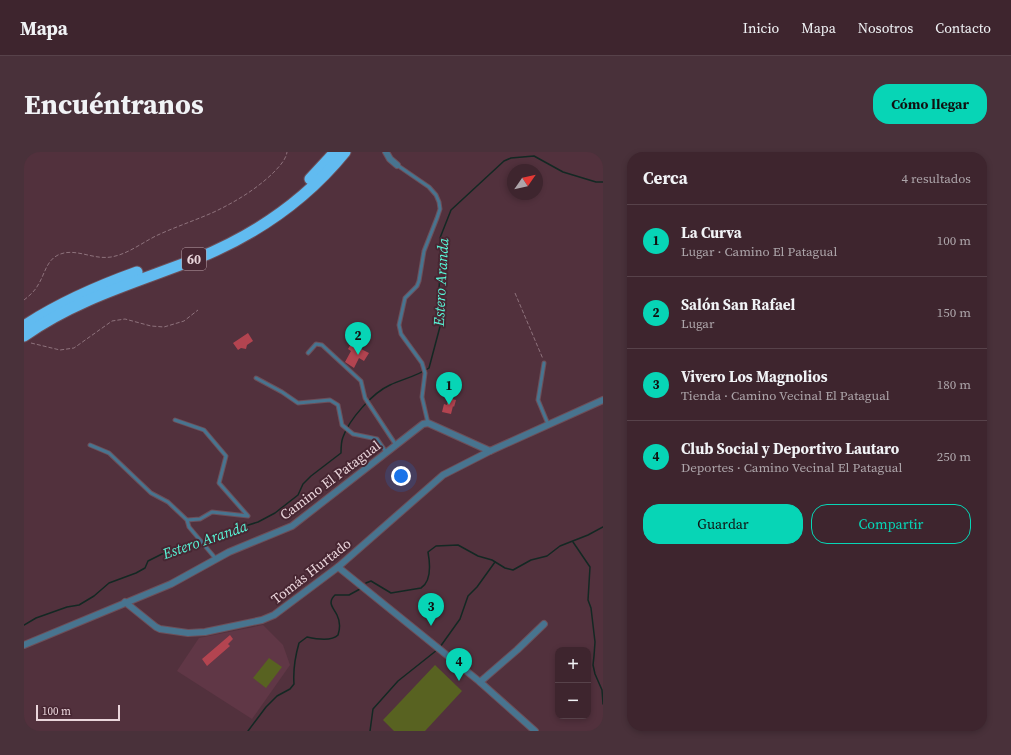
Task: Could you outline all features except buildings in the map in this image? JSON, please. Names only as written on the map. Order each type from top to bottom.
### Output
[{"type":"highway","name":"60","points":[[24,326],[44,313],[91,290],[194,251],[239,230],[274,208],[294,193],[311,178],[335,152]]},
{"type":"highway","name":"60","points":[[27,340],[54,317],[90,299],[196,259],[246,234],[277,215],[305,194],[328,172],[345,152]]},
{"type":"street","points":[[386,152],[390,159],[397,165]]},
{"type":"street","points":[[428,423],[490,451],[603,400]]},
{"type":"street","name":"Camino El Patagual","points":[[24,646],[125,602],[171,584],[216,560],[292,526],[386,452],[423,424],[428,423]]},
{"type":"street","name":"Tomás Hurtado","points":[[125,602],[151,624],[160,629],[188,633],[205,632],[262,620],[274,615],[338,567],[443,475],[490,451]]},
{"type":"street","points":[[338,567],[480,682],[535,731]]},
{"type":"street","points":[[480,682],[544,624]]},
{"type":"lane","points":[[397,165],[429,187],[436,195],[440,209],[424,251],[419,281],[417,286],[405,298],[399,325],[401,334],[422,363],[425,373],[422,397],[428,423]]},
{"type":"lane","points":[[308,353],[316,344],[322,345],[361,381],[365,398],[396,445]]},
{"type":"lane","points":[[544,363],[538,400],[549,425]]},
{"type":"lane","points":[[256,378],[282,392],[298,403],[330,400],[338,405],[342,426],[353,434],[377,439],[386,452]]},
{"type":"lane","points":[[176,420],[204,430],[226,456],[219,483],[248,516],[212,512],[200,519],[187,520]]},
{"type":"lane","points":[[90,445],[109,453],[151,493],[168,502],[187,520],[190,528],[216,560]]},
{"type":"path","points":[[24,300],[38,285],[47,265],[56,256],[71,252],[97,258],[124,254],[158,235],[213,212],[238,199],[276,170],[286,156],[287,152]]},
{"type":"path","points":[[515,293],[544,363]]},
{"type":"path","points":[[27,340],[60,350],[74,348],[112,321],[125,319],[151,326],[164,327],[184,321],[198,310]]},
{"type":"shaded area","points":[[263,625],[283,645],[290,665],[252,719],[177,671],[199,638]]},
{"type":"green space","points":[[269,658],[282,667],[266,688],[253,678]]},
{"type":"green space","points":[[435,665],[462,691],[425,731],[394,731],[383,720]]},
{"type":"waterway","name":"Estero Aranda","points":[[24,625],[36,618],[67,607],[79,605],[94,596],[109,583],[136,573],[145,568],[148,561],[162,554],[203,544],[230,529],[239,528],[258,522],[275,513],[298,495],[303,484],[311,476],[341,453],[342,441],[346,430],[369,400],[390,385],[429,368],[442,319],[443,309],[439,288],[441,265],[440,238],[451,210],[504,161],[511,158],[534,156],[563,172],[596,182],[603,182]]},
{"type":"waterway","points":[[366,583],[371,581],[391,593],[421,588],[425,585],[429,576],[430,566],[428,552],[436,546],[458,545],[478,556],[492,560],[505,568],[513,570],[531,560],[547,556],[560,546],[588,535],[603,527]]},
{"type":"waterway","points":[[573,542],[590,567],[588,600],[591,608],[595,642],[593,665],[602,690],[603,704]]},
{"type":"waterway","points":[[440,647],[460,619],[468,596],[477,587],[495,562]]},
{"type":"waterway","points":[[248,731],[266,707],[277,696],[290,689],[294,684],[296,653],[299,643],[307,637],[331,639],[338,635],[339,622],[331,600],[335,595],[349,595],[360,589]]},
{"type":"waterway","points":[[370,731],[373,709],[398,681],[437,650]]},
{"type":"place","name":"Salón San Rafael","points":[[358,355]]},
{"type":"place","name":"La Curva","points":[[449,405]]},
{"type":"place","name":"Vivero Los Magnolios","points":[[431,626]]},
{"type":"place","name":"Club Social y Deportivo Lautaro","points":[[459,681]]}]
